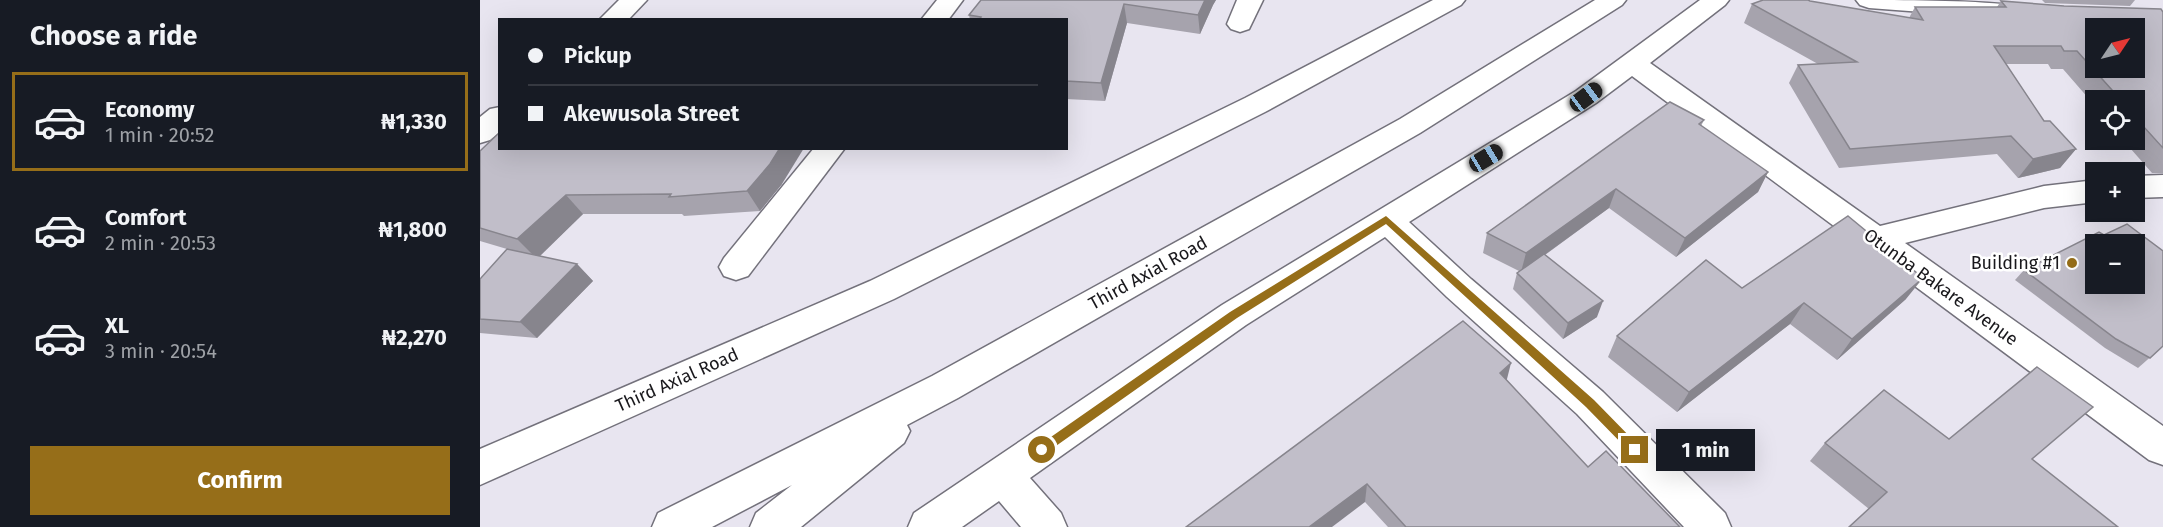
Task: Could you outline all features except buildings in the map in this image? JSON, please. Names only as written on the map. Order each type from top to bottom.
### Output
[{"type":"main road","points":[[614,18],[634,0]]},
{"type":"main road","points":[[936,18],[950,0]]},
{"type":"main road","points":[[1240,24],[1250,0]]},
{"type":"main road","name":"Third Axial Road","points":[[480,467],[882,290],[1255,105],[1452,0]]},
{"type":"main road","name":"Third Axial Road","points":[[672,527],[945,387],[1410,126],[1612,0]]},
{"type":"main road","points":[[928,527],[1234,315],[1586,97],[1716,0]]},
{"type":"main road","points":[[1869,0],[2028,12]]},
{"type":"main road","name":"Otunba Bakare Avenue","points":[[1632,63],[2163,448]]},
{"type":"main road","points":[[480,133],[498,118]]},
{"type":"main road","points":[[736,267],[829,150]]},
{"type":"main road","points":[[2145,187],[2163,186]]},
{"type":"main road","points":[[1874,238],[2044,197],[2085,192]]},
{"type":"main road","points":[[1386,219],[1590,403],[1711,527]]},
{"type":"main road","points":[[770,527],[945,387]]},
{"type":"main road","points":[[1003,476],[1047,527]]},
{"type":"place","name":"Building #1","points":[[2072,263]]},
{"type":"route","points":[[1042,450],[1234,315],[1386,219],[1459,288],[1590,403],[1635,450]]}]
